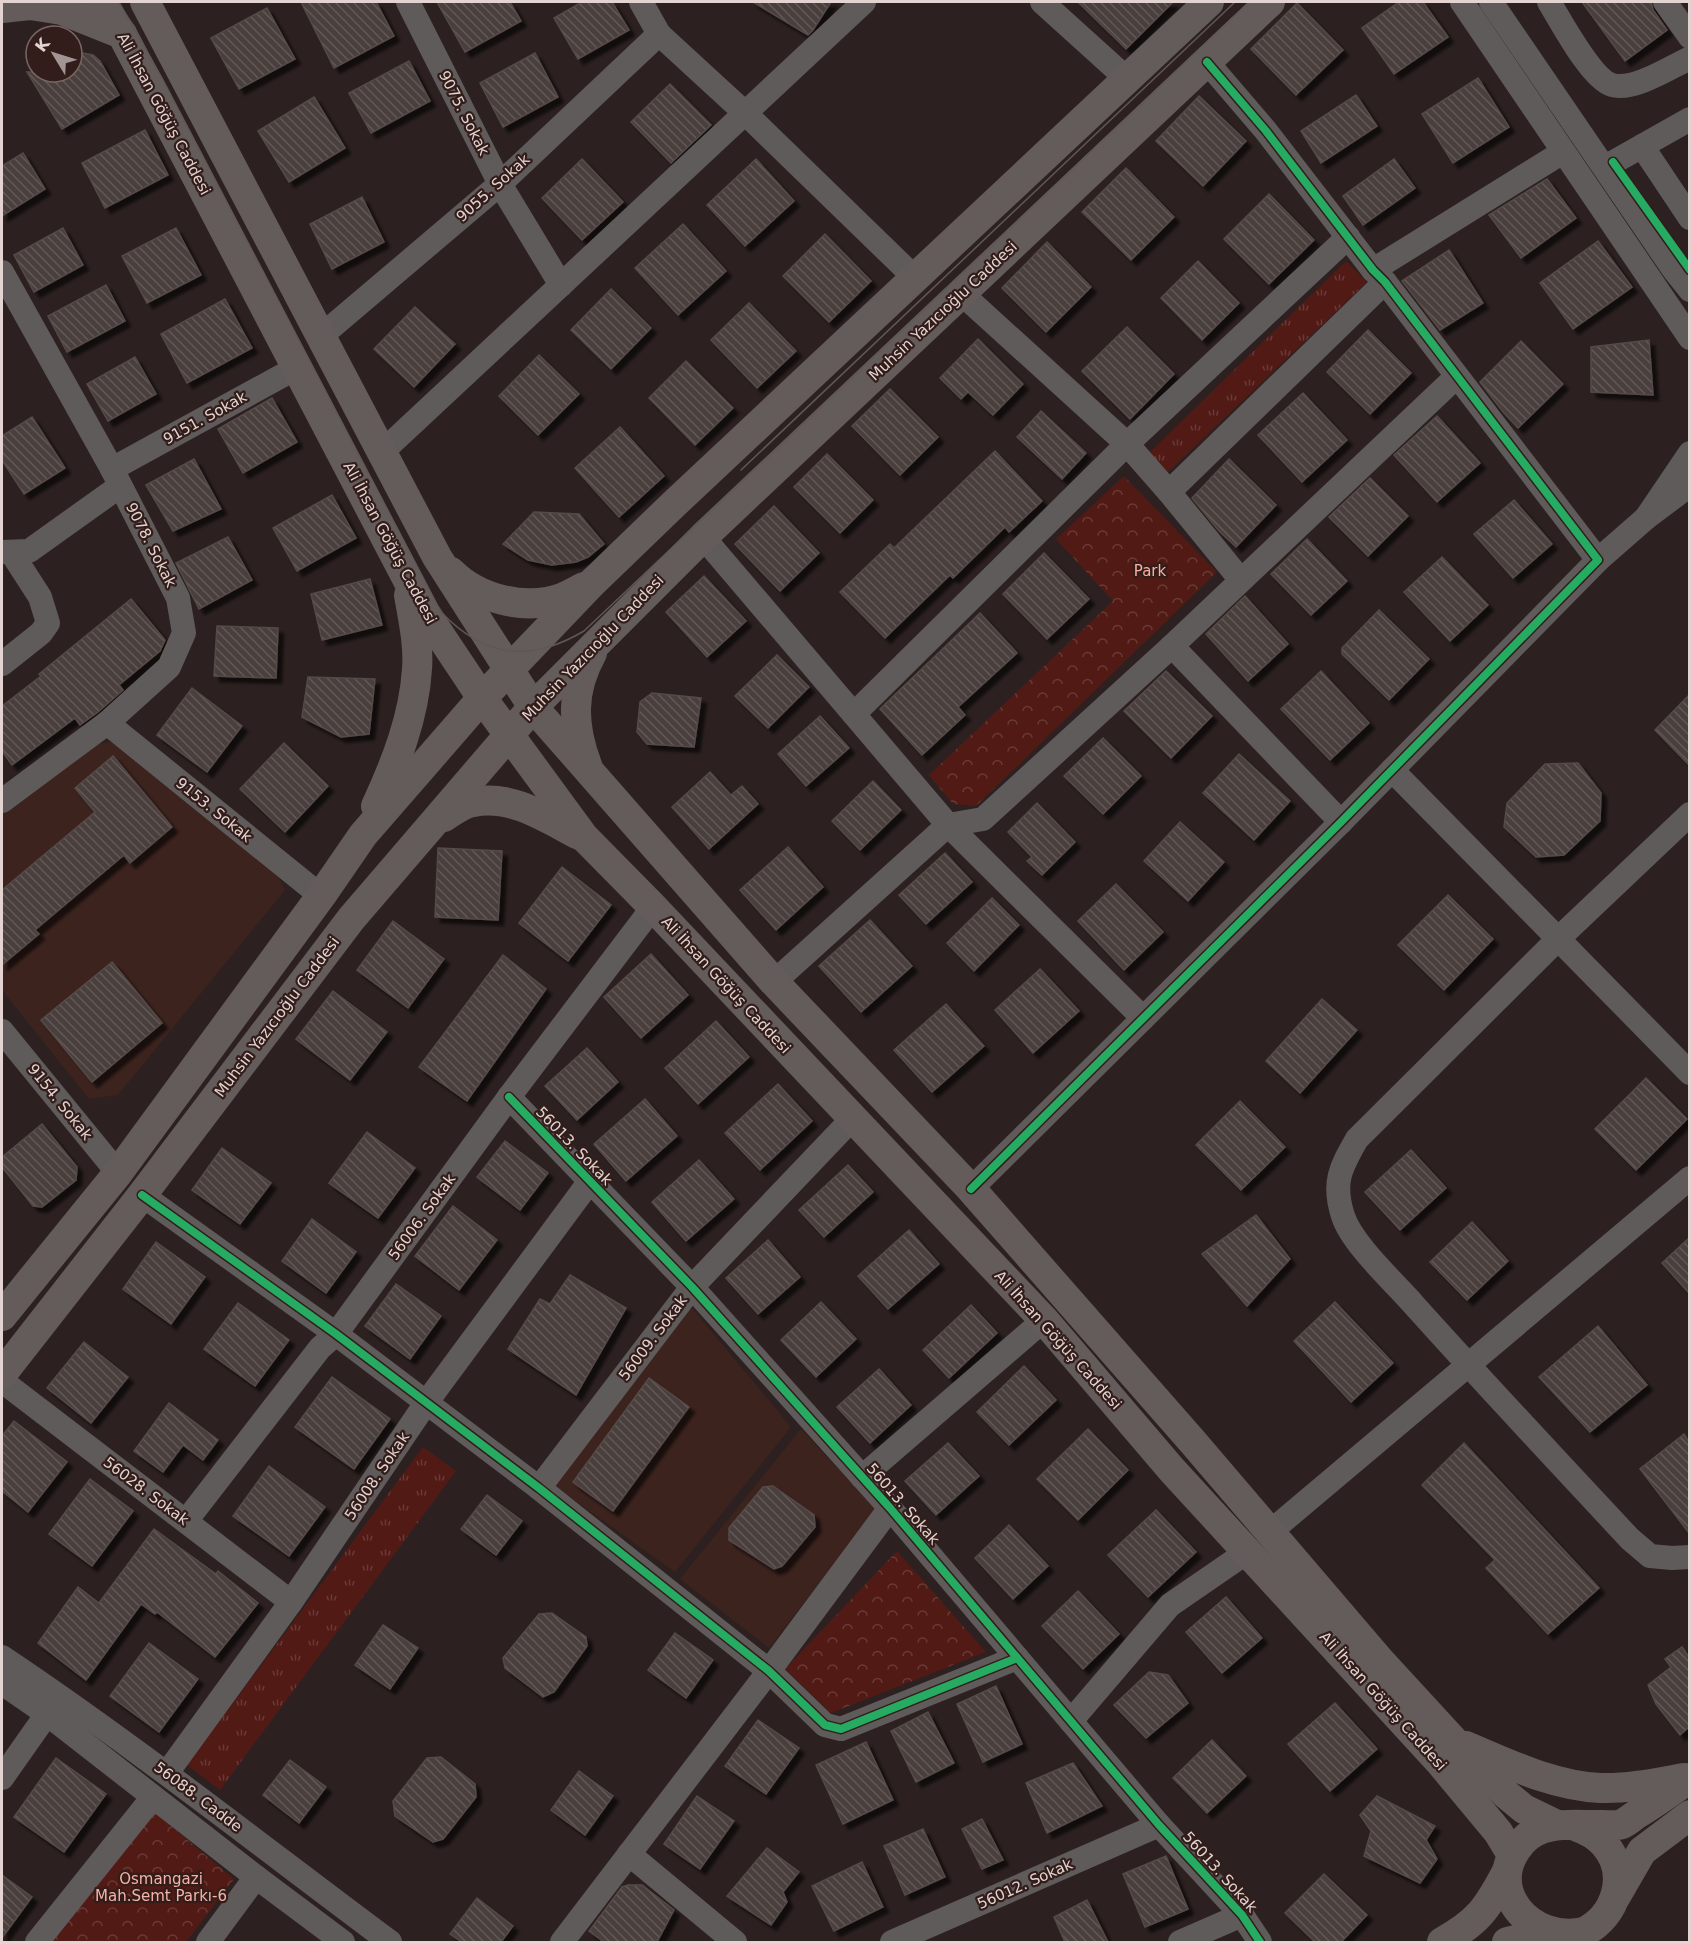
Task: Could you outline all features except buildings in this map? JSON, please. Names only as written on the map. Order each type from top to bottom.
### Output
[{"type":"main road","name":"Ali İhsan Göğüş Caddesi","points":[[100,2],[122,34],[424,611],[482,698],[584,837],[1044,1320],[1172,1470],[1438,1761],[1498,1832],[1509,1864]]},
{"type":"main road","name":"Ali İhsan Göğüş Caddesi","points":[[146,2],[437,557],[533,707],[774,982],[971,1189],[1381,1662],[1507,1795],[1524,1809],[1566,1825]]},
{"type":"main road","points":[[2,1316],[118,1173],[363,835],[482,698],[592,584],[914,277],[1209,2]]},
{"type":"main road","name":"Muhsin Yazıcıoğlu Caddesi","points":[[2,1374],[142,1195],[351,919],[533,707],[703,537],[1270,2]]},
{"type":"main road","points":[[2,7],[30,5],[62,10],[122,34]]},
{"type":"main road","points":[[437,557],[461,582],[492,598],[526,603],[560,598],[592,584]]},
{"type":"main road","points":[[363,835],[392,773],[410,717],[418,668],[415,628],[406,577]]},
{"type":"main road","points":[[590,774],[578,740],[575,705],[582,671],[599,639]]},
{"type":"main road","points":[[434,824],[471,802],[502,800],[531,810],[584,837]]},
{"type":"main road","points":[[1454,1741],[1509,1764],[1570,1784],[1600,1788],[1647,1785],[1689,1777]]},
{"type":"main road","points":[[1442,1942],[1465,1929],[1482,1914],[1523,1840],[1539,1830],[1566,1825],[1622,1824],[1689,1777]]},
{"type":"main road","points":[[1507,1942],[1541,1934],[1560,1937],[1578,1935],[1595,1927],[1608,1913],[1642,1851],[1689,1815]]},
{"type":"main road","points":[[1566,1825],[1592,1833],[1605,1845],[1615,1860],[1618,1878],[1616,1896]]},
{"type":"main road","points":[[1509,1864],[1506,1892],[1513,1910],[1525,1924],[1541,1934]]},
{"type":"street","points":[[2,7],[10,2]]},
{"type":"street","name":"9075. Sokak","points":[[408,2],[500,184],[561,285]]},
{"type":"street","points":[[641,2],[659,34],[745,113],[914,277]]},
{"type":"street","points":[[382,452],[864,2]]},
{"type":"street","points":[[1042,2],[1126,78]]},
{"type":"street","points":[[1462,2],[1689,338]]},
{"type":"street","points":[[1491,2],[1689,290]]},
{"type":"street","points":[[1549,2],[1592,70],[1612,85],[1630,84],[1653,76],[1689,58]]},
{"type":"street","points":[[1665,2],[1689,37]]},
{"type":"street","name":"9055. Sokak","points":[[321,336],[500,184],[659,34]]},
{"type":"street","points":[[1207,62],[1266,132],[1598,560]]},
{"type":"street","points":[[1605,167],[1689,119]]},
{"type":"street","points":[[1642,146],[1689,218]]},
{"type":"street","points":[[1169,492],[1379,276],[1563,152]]},
{"type":"street","points":[[854,714],[1127,444],[1348,237]]},
{"type":"street","name":"9078. Sokak","points":[[2,801],[106,723],[169,667],[184,633],[178,598],[116,478],[4,280]]},
{"type":"street","points":[[962,294],[1127,444],[1240,579]]},
{"type":"street","name":"9151. Sokak","points":[[6,552],[29,551],[116,478],[298,367]]},
{"type":"street","points":[[774,982],[948,825],[983,819],[1172,646],[1456,376]]},
{"type":"street","points":[[1646,518],[1689,453]]},
{"type":"street","points":[[971,1189],[1341,822],[1598,560],[1646,518],[1687,488]]},
{"type":"street","points":[[703,537],[948,825],[1143,1018]]},
{"type":"street","points":[[2,664],[41,633],[48,623],[40,597],[6,552]]},
{"type":"street","points":[[1172,646],[1341,822]]},
{"type":"street","name":"9153. Sokak","points":[[106,723],[321,896]]},
{"type":"street","points":[[1392,770],[1689,1073]]},
{"type":"street","points":[[1689,814],[1558,939],[1357,1139],[1341,1167],[1338,1192],[1343,1218],[1358,1242],[1468,1365],[1630,1539],[1650,1556],[1689,1557]]},
{"type":"street","name":"56006. Sokak","points":[[186,1521],[320,1347],[336,1334],[509,1097],[653,908]]},
{"type":"street","name":"9154. Sokak","points":[[2,1031],[118,1173]]},
{"type":"street","name":"56013. Sokak","points":[[509,1097],[692,1287],[890,1508],[1159,1825],[1242,1915],[1260,1942]]},
{"type":"street","name":"56009. Sokak","points":[[539,1488],[692,1287],[852,1119]]},
{"type":"street","points":[[1270,1532],[1689,1178]]},
{"type":"street","name":"56008. Sokak","points":[[167,1773],[291,1602],[426,1403],[590,1181]]},
{"type":"street","points":[[142,1195],[336,1334],[539,1488],[769,1671],[825,1725],[841,1728],[1017,1658]]},
{"type":"street","points":[[862,1477],[1044,1320]]},
{"type":"street","name":"56028. Sokak","points":[[2,1381],[291,1602]]},
{"type":"street","points":[[562,1942],[890,1508]]},
{"type":"street","points":[[1071,1721],[1170,1605],[1247,1552]]},
{"type":"street","name":"56088. Cadde","points":[[2,1657],[167,1773],[390,1942]]},
{"type":"street","name":"56088. Cadde","points":[[2,1683],[47,1714],[343,1942]]},
{"type":"street","points":[[2,1779],[47,1714]]},
{"type":"street","points":[[37,1942],[153,1797]]},
{"type":"street","name":"56012. Sokak","points":[[892,1942],[1159,1825]]},
{"type":"street","points":[[629,1854],[735,1942]]},
{"type":"street","points":[[208,1942],[256,1877]]},
{"type":"street","points":[[1180,1942],[1242,1915]]},
{"type":"shaded area","points":[[111,742],[126,751],[277,874],[285,890],[118,1095],[89,1099],[2,990],[2,814],[93,744]]},
{"type":"shaded area","points":[[691,1307],[791,1427],[675,1572],[553,1485]]},
{"type":"shaded area","points":[[801,1429],[876,1509],[769,1648],[680,1579]]},
{"type":"green space","points":[[1346,261],[1367,282],[1168,472],[1149,453]]},
{"type":"green space","name":"Park","points":[[1124,476],[1217,572],[976,806],[953,804],[929,775],[1113,601],[1056,539]]},
{"type":"green space","points":[[423,1447],[456,1471],[220,1790],[187,1765]]},
{"type":"green space","points":[[897,1551],[986,1652],[831,1713],[785,1669]]},
{"type":"green space","name":"Osmangazi Mah.Semt Parkı-6","points":[[154,1812],[234,1879],[186,1942],[51,1942]]},
{"type":"tram line","points":[[119,2],[162,78],[441,612],[474,639],[491,647],[509,651],[545,648],[584,631],[1249,2]]},
{"type":"tram line","points":[[741,470],[1235,2]]},
{"type":"cycle path","points":[[971,1189],[1341,822],[1598,560],[1385,282],[1373,270],[1266,131],[1207,62]]},
{"type":"cycle path","points":[[1613,162],[1690,270]]},
{"type":"cycle path","points":[[509,1097],[692,1287],[890,1508],[1159,1825],[1242,1915],[1260,1942]]},
{"type":"cycle path","points":[[142,1195],[336,1334],[539,1488],[769,1671],[825,1725],[841,1729],[1017,1658]]}]
